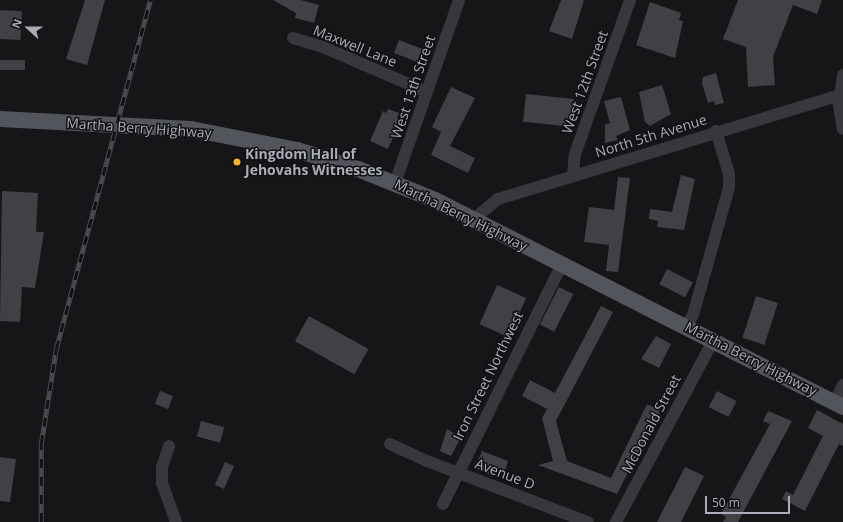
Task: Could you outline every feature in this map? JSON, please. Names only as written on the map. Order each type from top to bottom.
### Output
[{"type":"main road","name":"Martha Berry Highway","points":[[0,119],[191,129],[297,150],[395,183],[474,219],[839,404]]},
{"type":"street","name":"West 13th Street","points":[[395,183],[459,0]]},
{"type":"street","name":"West 12th Street","points":[[573,175],[575,154],[630,0]]},
{"type":"street","name":"Maxwell Lane","points":[[293,38],[323,47],[427,92]]},
{"type":"street","points":[[843,75],[841,94],[843,129]]},
{"type":"street","name":"North 5th Avenue","points":[[474,219],[498,199],[841,94]]},
{"type":"street","points":[[686,326],[693,315],[729,188],[729,174],[716,132]]},
{"type":"street","name":"Iron Street Northwest","points":[[443,504],[458,471],[562,264]]},
{"type":"street","name":"McDonald Street","points":[[616,522],[713,341]]},
{"type":"street","points":[[839,404],[843,385]]},
{"type":"street","name":"Avenue D","points":[[390,444],[588,522]]},
{"type":"street","points":[[169,446],[162,468],[162,483],[176,522]]},
{"type":"building","points":[[85,0],[105,0],[87,65],[66,59]]},
{"type":"building","points":[[273,0],[301,0],[319,5],[314,23],[295,18],[296,13]]},
{"type":"building","points":[[561,0],[584,0],[572,39],[549,31]]},
{"type":"building","points":[[738,0],[822,0],[817,14],[793,5],[773,57],[775,85],[748,87],[746,47],[723,39]]},
{"type":"building","points":[[650,2],[681,13],[679,20],[683,21],[675,58],[636,45]]},
{"type":"building","points":[[0,10],[22,11],[20,40],[0,39]]},
{"type":"building","points":[[399,40],[422,49],[417,62],[394,53]]},
{"type":"building","points":[[0,60],[25,60],[25,70],[0,70]]},
{"type":"building","points":[[716,73],[724,103],[715,105],[714,101],[708,103],[702,83],[703,77]]},
{"type":"building","points":[[662,85],[671,114],[650,126],[645,122],[639,92]]},
{"type":"building","points":[[451,87],[475,98],[450,146],[475,158],[468,173],[431,155],[441,132],[432,127]]},
{"type":"building","points":[[526,94],[574,99],[571,127],[523,122]]},
{"type":"building","points":[[621,97],[630,130],[616,136],[618,140],[605,143],[605,124],[610,123],[604,101]]},
{"type":"building","points":[[388,109],[399,113],[397,118],[401,119],[388,149],[370,141],[383,111],[386,113]]},
{"type":"building","points":[[681,175],[695,179],[684,230],[657,227],[658,221],[649,219],[650,209],[672,212]]},
{"type":"building","points":[[618,177],[630,178],[618,272],[606,271],[609,245],[584,242],[589,207],[614,210]]},
{"type":"building","points":[[2,191],[38,193],[36,232],[44,232],[35,288],[22,287],[20,322],[0,321]]},
{"type":"building","points":[[667,269],[693,282],[685,297],[659,284]]},
{"type":"building","points":[[497,285],[526,298],[509,337],[480,324]]},
{"type":"building","points":[[559,287],[573,294],[554,332],[540,324]]},
{"type":"building","points":[[756,296],[778,303],[764,345],[742,338]]},
{"type":"building","points":[[601,306],[613,312],[556,421],[567,461],[611,478],[647,404],[660,411],[617,494],[538,465],[553,461],[542,418],[547,409],[522,396],[530,380],[555,393]]},
{"type":"building","points":[[309,316],[368,349],[354,374],[295,341]]},
{"type":"building","points":[[656,336],[671,344],[659,368],[641,359]]},
{"type":"building","points":[[160,391],[173,396],[168,409],[155,404]]},
{"type":"building","points":[[717,391],[737,401],[728,417],[709,407]]},
{"type":"building","points":[[817,410],[843,424],[843,446],[839,444],[805,511],[782,499],[786,491],[793,495],[823,436],[808,428]]},
{"type":"building","points":[[768,411],[792,421],[738,522],[723,522],[726,517],[721,514],[770,424],[763,421]]},
{"type":"building","points":[[201,421],[224,427],[220,443],[197,436]]},
{"type":"building","points":[[447,429],[461,437],[451,456],[440,451]]},
{"type":"building","points":[[482,451],[508,461],[505,471],[496,468],[493,476],[475,468]]},
{"type":"building","points":[[0,457],[16,459],[10,502],[0,501]]},
{"type":"building","points":[[225,462],[234,466],[224,489],[215,485]]},
{"type":"building","points":[[685,467],[704,476],[681,522],[657,522]]},
{"type":"railway","points":[[41,522],[41,444],[56,349],[150,0]]},
{"type":"place","name":"Kingdom Hall of Jehovahs Witnesses","points":[[237,162]]}]
